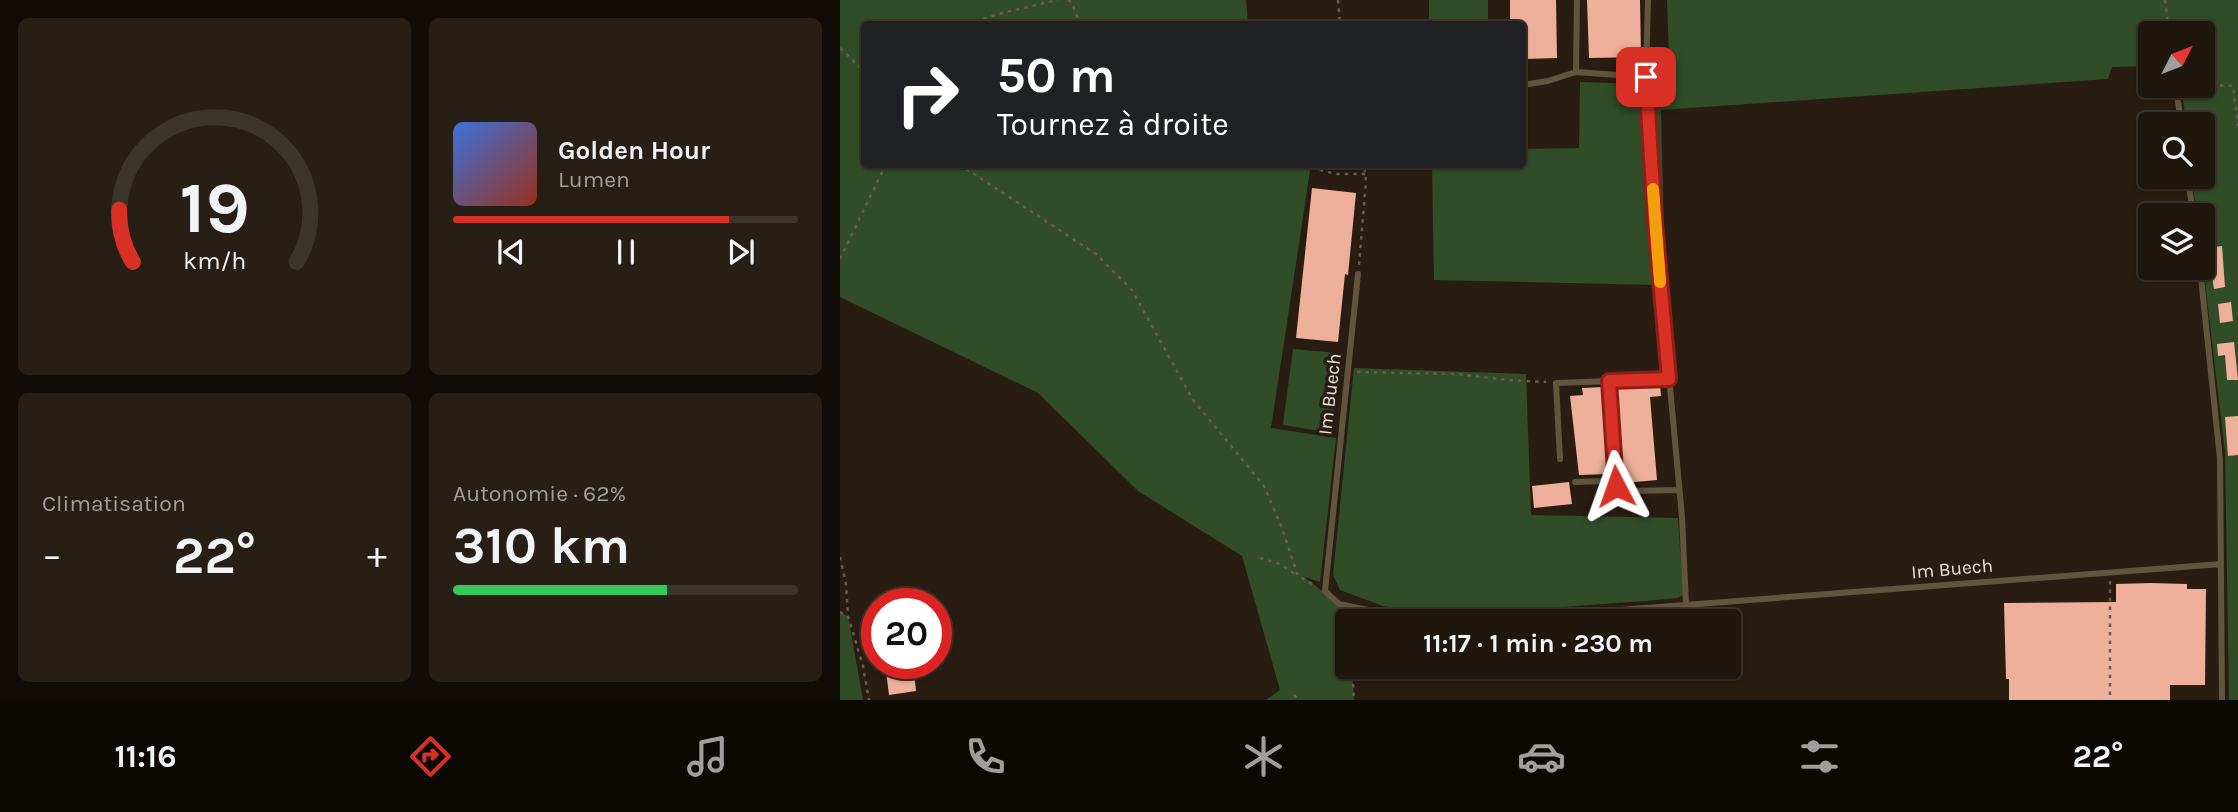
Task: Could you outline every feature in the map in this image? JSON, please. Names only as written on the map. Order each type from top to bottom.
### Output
[{"type":"lane","points":[[1576,72],[1577,0]]},
{"type":"lane","points":[[1648,0],[1646,77],[1655,223],[1686,605]]},
{"type":"lane","points":[[1526,84],[1576,72],[1646,77]]},
{"type":"lane","name":"Im Buech","points":[[1325,591],[1358,274]]},
{"type":"lane","points":[[2201,280],[2220,459],[2222,700]]},
{"type":"lane","points":[[1560,459],[1556,383],[1669,379]]},
{"type":"lane","points":[[1609,381],[1616,486]]},
{"type":"lane","points":[[1575,482],[1605,481],[1625,491],[1678,489]]},
{"type":"lane","name":"Im Buech","points":[[1633,609],[2221,564]]},
{"type":"lane","points":[[1325,591],[1339,604],[1363,609]]},
{"type":"path","points":[[977,21],[1058,0]]},
{"type":"path","points":[[1068,0],[1072,3],[1079,21]]},
{"type":"path","points":[[1338,0],[1340,21]]},
{"type":"path","points":[[2165,0],[2168,21]]},
{"type":"path","points":[[840,48],[861,68]]},
{"type":"path","points":[[2216,85],[2233,86],[2238,126]]},
{"type":"path","points":[[840,259],[884,168]]},
{"type":"path","points":[[964,168],[1096,254],[1132,290],[1193,400],[1264,486],[1298,576]]},
{"type":"path","points":[[1311,168],[1336,174],[1366,174]]},
{"type":"path","points":[[1358,274],[1365,168]]},
{"type":"path","points":[[1349,372],[1457,374],[1556,383]]},
{"type":"path","points":[[840,557],[846,584],[848,616],[863,666],[869,700]]},
{"type":"path","points":[[1260,558],[1280,564],[1325,591]]},
{"type":"path","points":[[2110,572],[2110,700]]},
{"type":"path","points":[[1339,604],[1340,609]]},
{"type":"path","points":[[840,612],[848,616]]},
{"type":"path","points":[[1352,679],[1354,700]]},
{"type":"path","points":[[1294,695],[1299,700]]},
{"type":"green space","points":[[840,0],[1246,0],[1248,21],[861,21],[861,168],[1307,168],[1310,171],[1271,428],[1336,438],[1320,582],[1303,576],[1339,604],[1340,609],[1335,609],[1335,679],[1353,679],[1354,700],[1266,700],[1280,690],[1242,556],[1138,491],[1038,393],[840,297]]},
{"type":"green space","points":[[1429,0],[1488,0],[1488,21],[1429,21]]},
{"type":"green space","points":[[1667,0],[2238,0],[2238,700],[2229,700],[2225,452],[2205,280],[2215,280],[2215,203],[2195,203],[2194,189],[2215,189],[2215,112],[2185,112],[2183,98],[2216,98],[2216,21],[2138,21],[2138,66],[2112,67],[2108,79],[1661,110],[1665,274],[1655,285],[1434,280],[1432,168],[1526,168],[1526,149],[1579,148],[1580,82],[1670,85]]},
{"type":"green space","points":[[1293,349],[1337,353],[1332,433],[1283,425]]},
{"type":"green space","points":[[1354,368],[1526,374],[1531,515],[1678,518],[1683,595],[1678,598],[1535,609],[1404,609],[1383,606],[1340,590],[1333,575]]},
{"type":"green space","points":[[840,612],[848,616],[863,700],[840,700]]},
{"type":"building","points":[[1510,0],[1556,0],[1557,58],[1526,59],[1526,21],[1510,21]]},
{"type":"building","points":[[1587,0],[1640,0],[1641,57],[1589,58]]},
{"type":"building","points":[[1312,188],[1356,193],[1338,342],[1296,338]]},
{"type":"building","points":[[2222,246],[2225,287],[2214,289],[2213,280],[2215,280],[2215,247]]},
{"type":"building","points":[[2231,302],[2233,321],[2220,323],[2218,304]]},
{"type":"building","points":[[2234,342],[2238,380],[2227,380],[2225,355],[2218,356],[2217,344]]},
{"type":"building","points":[[1660,385],[1661,396],[1650,397],[1657,480],[1624,483],[1615,387]]},
{"type":"building","points":[[1604,387],[1609,474],[1579,475],[1570,396],[1583,395],[1582,388]]},
{"type":"building","points":[[2238,416],[2238,455],[2228,456],[2225,417]]},
{"type":"building","points":[[1569,482],[1572,504],[1534,508],[1532,486]]},
{"type":"building","points":[[2116,584],[2187,584],[2187,589],[2206,589],[2205,685],[2170,685],[2170,700],[2009,700],[2004,603],[2116,602]]},
{"type":"building","points":[[887,679],[915,679],[916,691],[889,695]]},
{"type":"slow traffic","points":[[1653,189],[1660,282]]},
{"type":"route","points":[[1616,486],[1609,381],[1669,379],[1655,223],[1646,77]]}]
